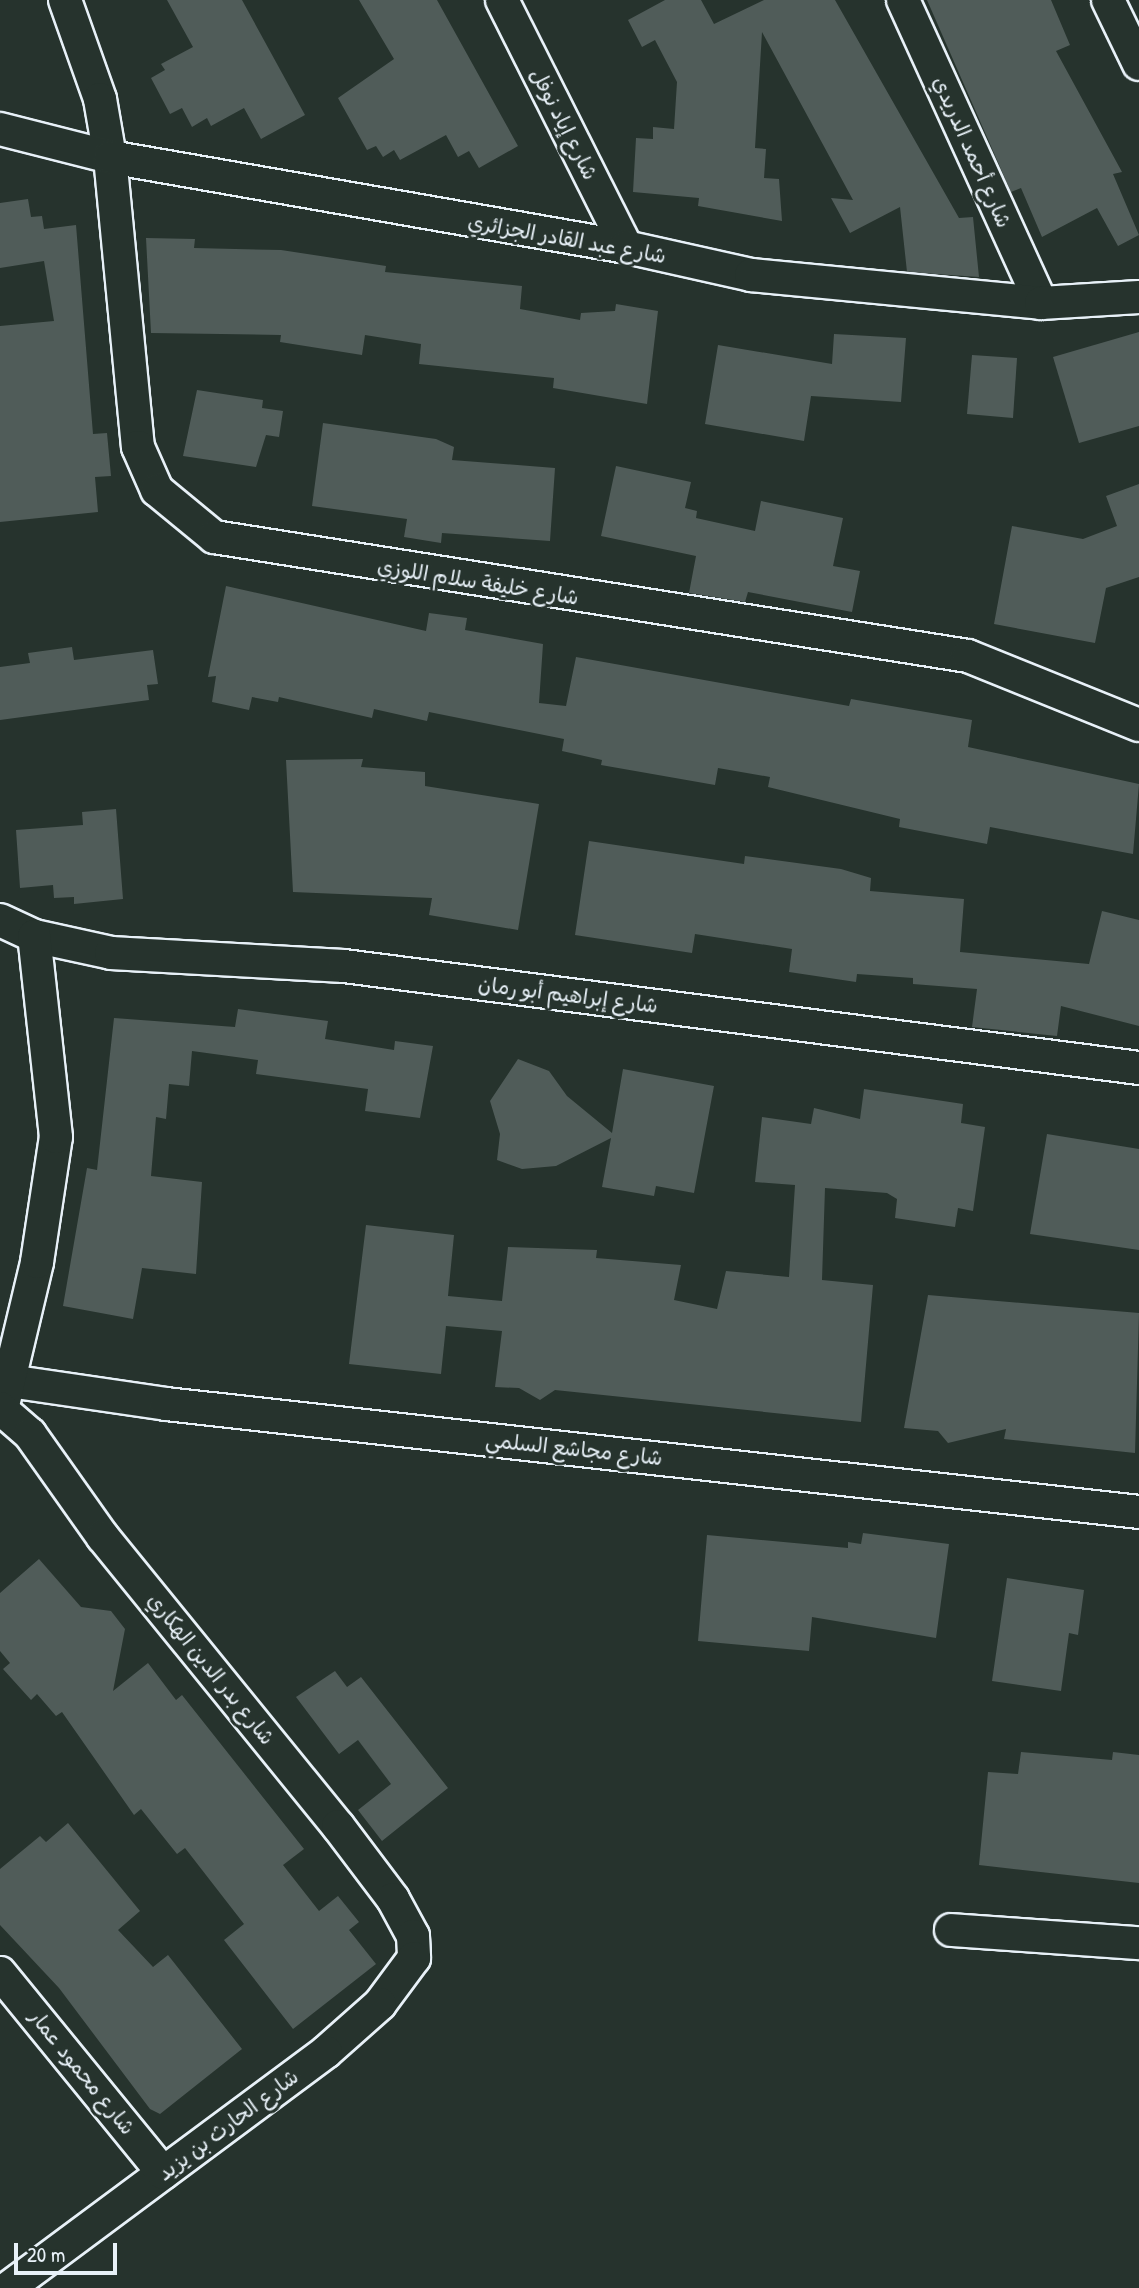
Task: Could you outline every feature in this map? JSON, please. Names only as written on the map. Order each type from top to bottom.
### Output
[{"type":"street","name":"شارع خليفة سلام اللوزي","points":[[65,0],[100,99],[110,157],[138,447],[157,490],[214,537],[968,656],[1139,725]]},
{"type":"street","name":"شارع إياد نوفل","points":[[502,0],[626,247]]},
{"type":"street","name":"شارع أحمد الدريدي","points":[[903,0],[1041,303]]},
{"type":"street","points":[[1108,0],[1139,64]]},
{"type":"street","name":"شارع عبد القادر الجزائري","points":[[0,129],[110,157],[626,247],[751,275],[1041,303],[1139,297]]},
{"type":"street","name":"شارع إبراهيم أبو رمان","points":[[0,920],[34,936],[111,953],[344,966],[1139,1068]]},
{"type":"street","points":[[4,1399],[56,1137],[34,936]]},
{"type":"street","name":"شارع مجاشع السلمي","points":[[4,1399],[166,1404],[1139,1512]]},
{"type":"street","name":"شارع بدر الدين الهكاري","points":[[4,1399],[103,1537],[338,1826],[413,1936]]},
{"type":"street","points":[[951,1930],[1139,1943]]},
{"type":"street","name":"شارع الحارث بن يزيد","points":[[8,2288],[163,2173],[380,2004],[415,1958],[413,1936]]},
{"type":"street","name":"شارع محمود عمار","points":[[0,1973],[163,2173]]},
{"type":"building","points":[[167,0],[242,0],[305,115],[261,139],[244,108],[211,126],[207,118],[192,127],[182,108],[170,114],[151,78],[165,70],[161,64],[193,47]]},
{"type":"building","points":[[359,0],[437,0],[518,146],[479,168],[469,151],[458,157],[446,135],[400,160],[394,150],[383,157],[376,146],[367,150],[338,98],[394,59]]},
{"type":"building","points":[[665,0],[701,0],[714,24],[764,0],[835,0],[959,218],[973,217],[979,277],[907,272],[900,207],[850,233],[831,198],[853,200],[762,32],[755,148],[766,149],[764,178],[779,179],[782,221],[698,206],[699,198],[633,192],[636,138],[653,139],[653,127],[674,129],[677,82],[655,40],[642,47],[628,20]]},
{"type":"building","points":[[927,0],[1051,0],[1070,45],[1056,51],[1122,172],[1113,174],[1139,235],[1118,246],[1097,208],[1042,237],[1021,188],[1011,192]]},
{"type":"building","points":[[28,199],[31,217],[42,216],[44,229],[76,225],[93,434],[107,433],[111,476],[95,477],[98,512],[0,522],[0,326],[54,321],[44,261],[0,268],[0,203]]},
{"type":"building","points":[[146,238],[195,239],[194,248],[281,250],[386,266],[385,272],[522,286],[520,309],[580,320],[581,313],[615,311],[616,304],[658,311],[647,404],[553,388],[554,378],[419,364],[421,344],[365,335],[362,355],[280,342],[281,335],[151,333]]},
{"type":"building","points":[[1139,332],[1139,426],[1079,443],[1053,357]]},
{"type":"building","points":[[834,334],[906,338],[901,402],[811,396],[804,441],[705,424],[718,345],[832,364]]},
{"type":"building","points":[[972,355],[1017,358],[1013,418],[967,414]]},
{"type":"building","points":[[197,390],[263,400],[262,408],[283,411],[279,437],[266,435],[256,467],[183,456]]},
{"type":"building","points":[[323,423],[436,439],[454,447],[452,460],[555,468],[550,541],[442,533],[441,543],[404,537],[407,519],[312,506]]},
{"type":"building","points":[[616,466],[691,482],[685,508],[697,511],[696,518],[755,531],[761,501],[843,518],[833,566],[860,571],[852,612],[748,592],[745,602],[689,593],[696,556],[601,536]]},
{"type":"building","points":[[1139,484],[1139,577],[1106,588],[1095,643],[994,624],[1012,526],[1083,539],[1117,526],[1106,496]]},
{"type":"building","points":[[226,586],[426,631],[429,613],[467,618],[465,630],[543,644],[539,703],[566,706],[576,657],[849,706],[851,699],[972,720],[968,747],[1139,784],[1133,854],[990,827],[987,844],[899,827],[900,819],[768,787],[770,777],[718,768],[715,785],[601,765],[602,760],[562,751],[564,739],[429,712],[427,721],[374,709],[372,718],[279,697],[278,702],[252,697],[249,710],[212,702],[216,676],[208,677]]},
{"type":"building","points":[[72,647],[74,660],[153,650],[158,684],[147,685],[149,700],[0,720],[0,667],[30,663],[28,653]]},
{"type":"building","points":[[363,759],[361,767],[425,772],[425,786],[539,804],[518,930],[429,915],[432,898],[293,892],[286,760]]},
{"type":"building","points":[[116,809],[123,899],[74,904],[74,897],[54,898],[53,885],[20,888],[16,830],[83,825],[82,812]]},
{"type":"building","points":[[589,841],[744,864],[745,856],[841,869],[871,878],[870,891],[964,899],[960,952],[1089,964],[1102,911],[1139,920],[1139,1026],[1061,1006],[1057,1036],[972,1027],[977,989],[913,984],[913,978],[857,974],[856,982],[789,972],[792,949],[695,934],[692,953],[575,935]]},
{"type":"building","points":[[238,1009],[328,1021],[325,1039],[394,1050],[395,1041],[433,1046],[420,1118],[365,1111],[368,1089],[256,1074],[258,1060],[192,1051],[189,1086],[169,1084],[166,1119],[156,1117],[151,1176],[202,1182],[196,1274],[142,1268],[133,1319],[63,1306],[87,1168],[97,1170],[114,1018],[235,1027]]},
{"type":"building","points":[[518,1059],[549,1071],[567,1096],[612,1133],[623,1069],[714,1086],[694,1193],[656,1186],[654,1196],[602,1187],[611,1138],[556,1166],[522,1169],[497,1160],[500,1134],[490,1101]]},
{"type":"building","points":[[864,1089],[963,1104],[961,1123],[985,1127],[973,1211],[958,1208],[955,1227],[895,1218],[897,1199],[887,1193],[825,1188],[822,1280],[873,1285],[861,1422],[555,1390],[540,1400],[519,1388],[495,1387],[502,1331],[446,1326],[441,1374],[349,1364],[366,1225],[454,1235],[448,1296],[502,1301],[508,1247],[597,1250],[596,1258],[681,1265],[674,1300],[717,1309],[726,1271],[789,1277],[795,1185],[755,1182],[762,1117],[811,1124],[814,1108],[860,1119]]},
{"type":"building","points":[[1047,1134],[1139,1149],[1139,1250],[1030,1234]]},
{"type":"building","points":[[928,1295],[1139,1313],[1135,1453],[1004,1439],[1006,1429],[948,1443],[938,1431],[904,1428]]},
{"type":"building","points":[[863,1533],[949,1544],[936,1638],[812,1617],[809,1651],[698,1641],[707,1535],[848,1548],[848,1542],[861,1544]]},
{"type":"building","points":[[39,1559],[81,1607],[111,1611],[125,1629],[113,1691],[148,1663],[176,1700],[182,1695],[304,1849],[283,1865],[319,1911],[338,1896],[359,1922],[349,1930],[376,1964],[293,2029],[224,1940],[244,1924],[185,1848],[177,1854],[141,1809],[134,1815],[62,1712],[56,1716],[37,1694],[31,1700],[3,1669],[10,1663],[0,1651],[0,1593]]},
{"type":"building","points":[[1007,1578],[1084,1590],[1078,1635],[1069,1633],[1061,1691],[992,1681]]},
{"type":"building","points":[[335,1671],[347,1687],[361,1677],[448,1788],[382,1841],[358,1810],[391,1784],[358,1740],[339,1754],[296,1697]]},
{"type":"building","points":[[1021,1752],[1112,1760],[1113,1752],[1139,1755],[1139,1883],[979,1865],[988,1772],[1018,1774]]},
{"type":"building","points":[[68,1823],[140,1911],[118,1930],[153,1967],[168,1955],[242,2049],[160,2114],[150,2109],[59,1988],[0,1925],[0,1869],[40,1836],[46,1842]]}]
